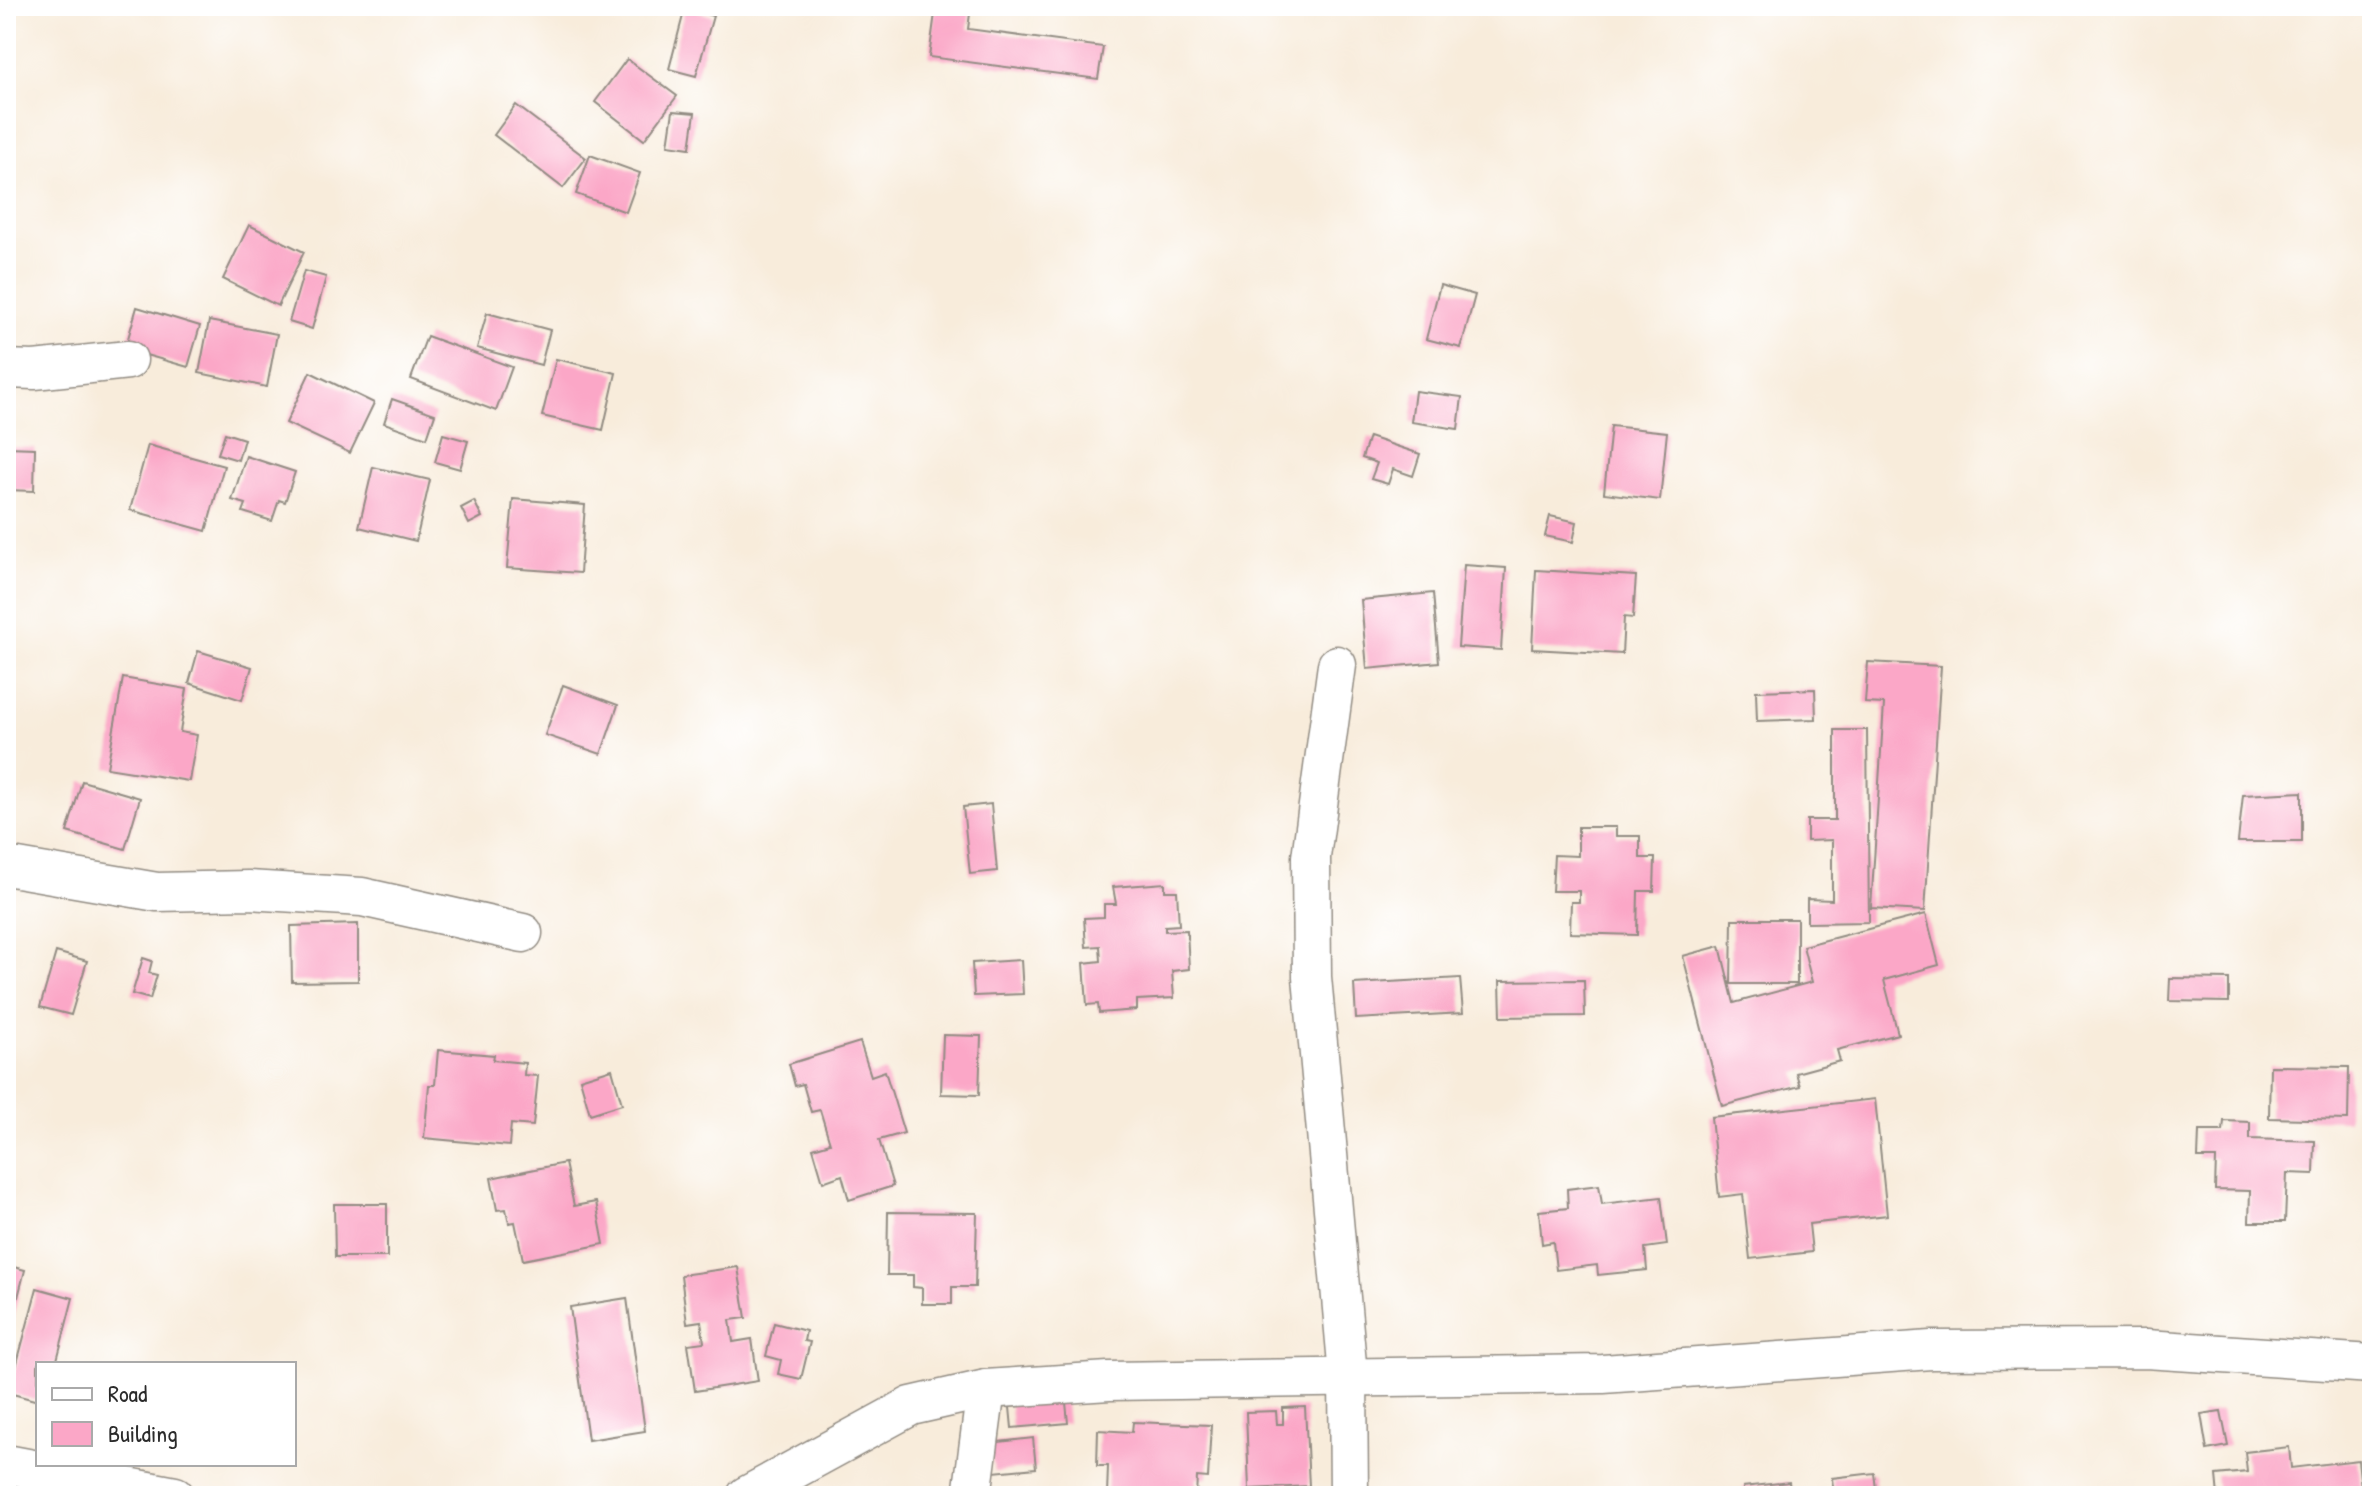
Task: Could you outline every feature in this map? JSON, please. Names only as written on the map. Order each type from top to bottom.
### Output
[{"type":"street","points":[[6,369],[34,370],[128,360]]},
{"type":"street","points":[[1337,665],[1311,857],[1312,977],[1348,1375],[1349,1496]]},
{"type":"street","points":[[6,866],[157,892],[248,890],[362,897],[523,933]]},
{"type":"street","points":[[746,1496],[911,1406],[986,1389],[1109,1381],[1348,1375],[1603,1374],[1931,1350],[2146,1349],[2372,1364]]},
{"type":"street","points":[[972,1496],[986,1389]]},
{"type":"street","points":[[6,1464],[175,1496]]},
{"type":"building","points":[[936,6],[971,6],[968,29],[1103,47],[1098,79],[929,57]]},
{"type":"building","points":[[685,8],[713,16],[696,76],[669,69]]},
{"type":"building","points":[[627,59],[677,96],[644,140],[595,102]]},
{"type":"building","points":[[516,105],[586,158],[563,188],[494,135]]},
{"type":"building","points":[[673,111],[695,113],[690,148],[668,145]]},
{"type":"building","points":[[590,155],[640,173],[626,212],[576,194]]},
{"type":"building","points":[[249,225],[304,252],[278,306],[223,279]]},
{"type":"building","points":[[304,271],[326,277],[312,329],[289,322]]},
{"type":"building","points":[[1440,285],[1475,295],[1461,348],[1426,339]]},
{"type":"building","points":[[137,307],[200,326],[188,367],[125,349]]},
{"type":"building","points":[[487,313],[550,330],[541,365],[477,348]]},
{"type":"building","points":[[209,321],[277,334],[267,387],[199,373]]},
{"type":"building","points":[[427,336],[512,367],[496,411],[411,379]]},
{"type":"building","points":[[556,359],[616,373],[603,430],[542,416]]},
{"type":"building","points":[[310,372],[374,403],[350,453],[286,423]]},
{"type":"building","points":[[1415,391],[1462,397],[1458,429],[1411,422]]},
{"type":"building","points":[[6,394],[15,396],[7,429],[6,429]]},
{"type":"building","points":[[392,399],[435,414],[427,438],[384,423]]},
{"type":"building","points":[[1611,426],[1667,432],[1660,500],[1604,493]]},
{"type":"building","points":[[225,433],[244,439],[238,460],[218,454]]},
{"type":"building","points":[[443,434],[468,441],[460,469],[435,462]]},
{"type":"building","points":[[1369,437],[1420,454],[1413,476],[1393,469],[1388,484],[1371,479],[1377,463],[1362,458]]},
{"type":"building","points":[[148,445],[224,466],[206,531],[130,510]]},
{"type":"building","points":[[6,447],[35,448],[34,491],[6,490]]},
{"type":"building","points":[[246,456],[295,472],[285,502],[279,500],[272,521],[243,512],[246,504],[232,500]]},
{"type":"building","points":[[373,467],[430,480],[416,541],[359,527]]},
{"type":"building","points":[[513,499],[585,505],[580,573],[507,568]]},
{"type":"building","points":[[474,501],[482,517],[469,524],[461,508]]},
{"type":"building","points":[[1550,516],[1577,522],[1573,542],[1545,536]]},
{"type":"building","points":[[1464,565],[1506,568],[1501,650],[1458,647]]},
{"type":"building","points":[[1536,570],[1636,576],[1633,618],[1624,617],[1622,654],[1532,649]]},
{"type":"building","points":[[1433,593],[1439,662],[1367,669],[1361,600]]},
{"type":"building","points":[[198,651],[252,667],[242,700],[189,683]]},
{"type":"building","points":[[1868,662],[1941,666],[1925,911],[1871,908],[1884,704],[1865,703]]},
{"type":"building","points":[[123,678],[187,689],[180,732],[197,735],[189,781],[107,768]]},
{"type":"building","points":[[563,685],[618,705],[601,754],[545,735]]},
{"type":"building","points":[[1815,689],[1816,719],[1757,721],[1756,691]]},
{"type":"building","points":[[1835,730],[1867,730],[1869,922],[1807,923],[1807,899],[1832,900],[1832,840],[1807,841],[1807,820],[1835,820]]},
{"type":"building","points":[[82,781],[140,798],[125,849],[67,832]]},
{"type":"building","points":[[2302,792],[2302,842],[2238,842],[2243,795]]},
{"type":"building","points":[[991,804],[997,871],[970,874],[963,807]]},
{"type":"building","points":[[1578,827],[1616,827],[1616,836],[1640,836],[1640,858],[1655,858],[1654,891],[1638,891],[1637,935],[1570,933],[1571,902],[1579,902],[1579,891],[1552,891],[1554,855],[1578,856]]},
{"type":"building","points":[[1165,883],[1165,891],[1177,891],[1179,925],[1165,926],[1165,931],[1187,930],[1189,969],[1172,971],[1174,998],[1137,1000],[1137,1010],[1099,1013],[1098,1004],[1087,1005],[1084,963],[1101,961],[1100,946],[1086,947],[1084,918],[1104,917],[1104,904],[1116,904],[1113,887]]},
{"type":"building","points":[[1926,914],[1939,965],[1884,980],[1898,1034],[1837,1050],[1840,1061],[1796,1073],[1800,1086],[1722,1106],[1683,956],[1720,946],[1734,1003],[1812,982],[1803,946]]},
{"type":"building","points":[[1732,919],[1797,919],[1797,984],[1731,984]]},
{"type":"building","points":[[358,924],[358,981],[292,982],[291,926]]},
{"type":"building","points":[[56,952],[87,961],[71,1015],[40,1007]]},
{"type":"building","points":[[143,958],[152,961],[149,973],[157,975],[150,999],[132,994]]},
{"type":"building","points":[[1021,960],[1023,994],[974,996],[972,963]]},
{"type":"building","points":[[1460,978],[1463,1013],[1356,1019],[1354,984]]},
{"type":"building","points":[[2170,978],[2229,979],[2229,1002],[2169,1001]]},
{"type":"building","points":[[1584,980],[1585,1016],[1501,1017],[1500,981]]},
{"type":"building","points":[[943,1035],[981,1036],[979,1095],[941,1094]]},
{"type":"building","points":[[860,1042],[871,1076],[885,1071],[904,1133],[879,1140],[893,1186],[849,1200],[842,1175],[823,1182],[813,1148],[830,1143],[820,1110],[811,1112],[803,1084],[795,1086],[789,1064]]},
{"type":"building","points":[[438,1050],[494,1055],[493,1060],[525,1063],[524,1075],[538,1076],[533,1126],[511,1124],[509,1146],[424,1138],[429,1085],[435,1085]]},
{"type":"building","points":[[2270,1066],[2349,1067],[2348,1120],[2269,1118]]},
{"type":"building","points":[[612,1069],[622,1104],[590,1114],[580,1079]]},
{"type":"building","points":[[1875,1099],[1887,1215],[1809,1224],[1812,1252],[1750,1259],[1743,1194],[1719,1197],[1711,1117]]},
{"type":"building","points":[[2224,1121],[2250,1122],[2250,1139],[2315,1141],[2314,1174],[2287,1173],[2285,1222],[2249,1222],[2250,1191],[2215,1190],[2216,1158],[2198,1158],[2199,1131],[2223,1131]]},
{"type":"building","points":[[565,1163],[574,1206],[596,1202],[604,1244],[523,1260],[515,1222],[509,1223],[506,1209],[497,1210],[491,1178]]},
{"type":"building","points":[[1599,1185],[1602,1204],[1661,1197],[1667,1245],[1645,1248],[1647,1270],[1598,1275],[1597,1265],[1556,1270],[1553,1242],[1542,1244],[1539,1211],[1568,1208],[1567,1189]]},
{"type":"building","points":[[334,1204],[387,1204],[387,1257],[335,1257]]},
{"type":"building","points":[[888,1212],[977,1213],[975,1287],[952,1287],[952,1304],[922,1304],[922,1288],[913,1287],[913,1275],[887,1275]]},
{"type":"building","points":[[6,1265],[25,1270],[7,1340],[6,1340]]},
{"type":"building","points":[[738,1267],[746,1318],[730,1320],[733,1342],[752,1339],[758,1381],[695,1391],[688,1344],[704,1342],[701,1321],[687,1323],[681,1275]]},
{"type":"building","points":[[37,1288],[73,1298],[57,1362],[36,1362],[36,1400],[9,1393]]},
{"type":"building","points":[[627,1298],[645,1431],[588,1440],[570,1307]]},
{"type":"building","points":[[774,1323],[806,1331],[804,1341],[810,1342],[801,1379],[778,1374],[781,1360],[766,1356]]},
{"type":"building","points":[[1065,1392],[1068,1423],[1012,1428],[1009,1397]]},
{"type":"building","points":[[1305,1407],[1309,1486],[1249,1489],[1246,1412],[1276,1411],[1277,1424],[1283,1424],[1283,1408]]},
{"type":"building","points":[[2221,1411],[2228,1446],[2207,1450],[2201,1414]]},
{"type":"building","points":[[1133,1422],[1211,1425],[1208,1478],[1197,1477],[1196,1496],[1107,1496],[1108,1466],[1097,1466],[1098,1430],[1132,1432]]},
{"type":"building","points":[[1033,1438],[1036,1468],[994,1472],[990,1443]]},
{"type":"building","points":[[2289,1447],[2291,1468],[2358,1460],[2362,1496],[2218,1496],[2216,1475],[2247,1472],[2245,1452]]},
{"type":"building","points":[[1874,1473],[1877,1496],[1834,1496],[1832,1478]]},
{"type":"building","points":[[1789,1482],[1791,1496],[1743,1496],[1743,1487]]}]
